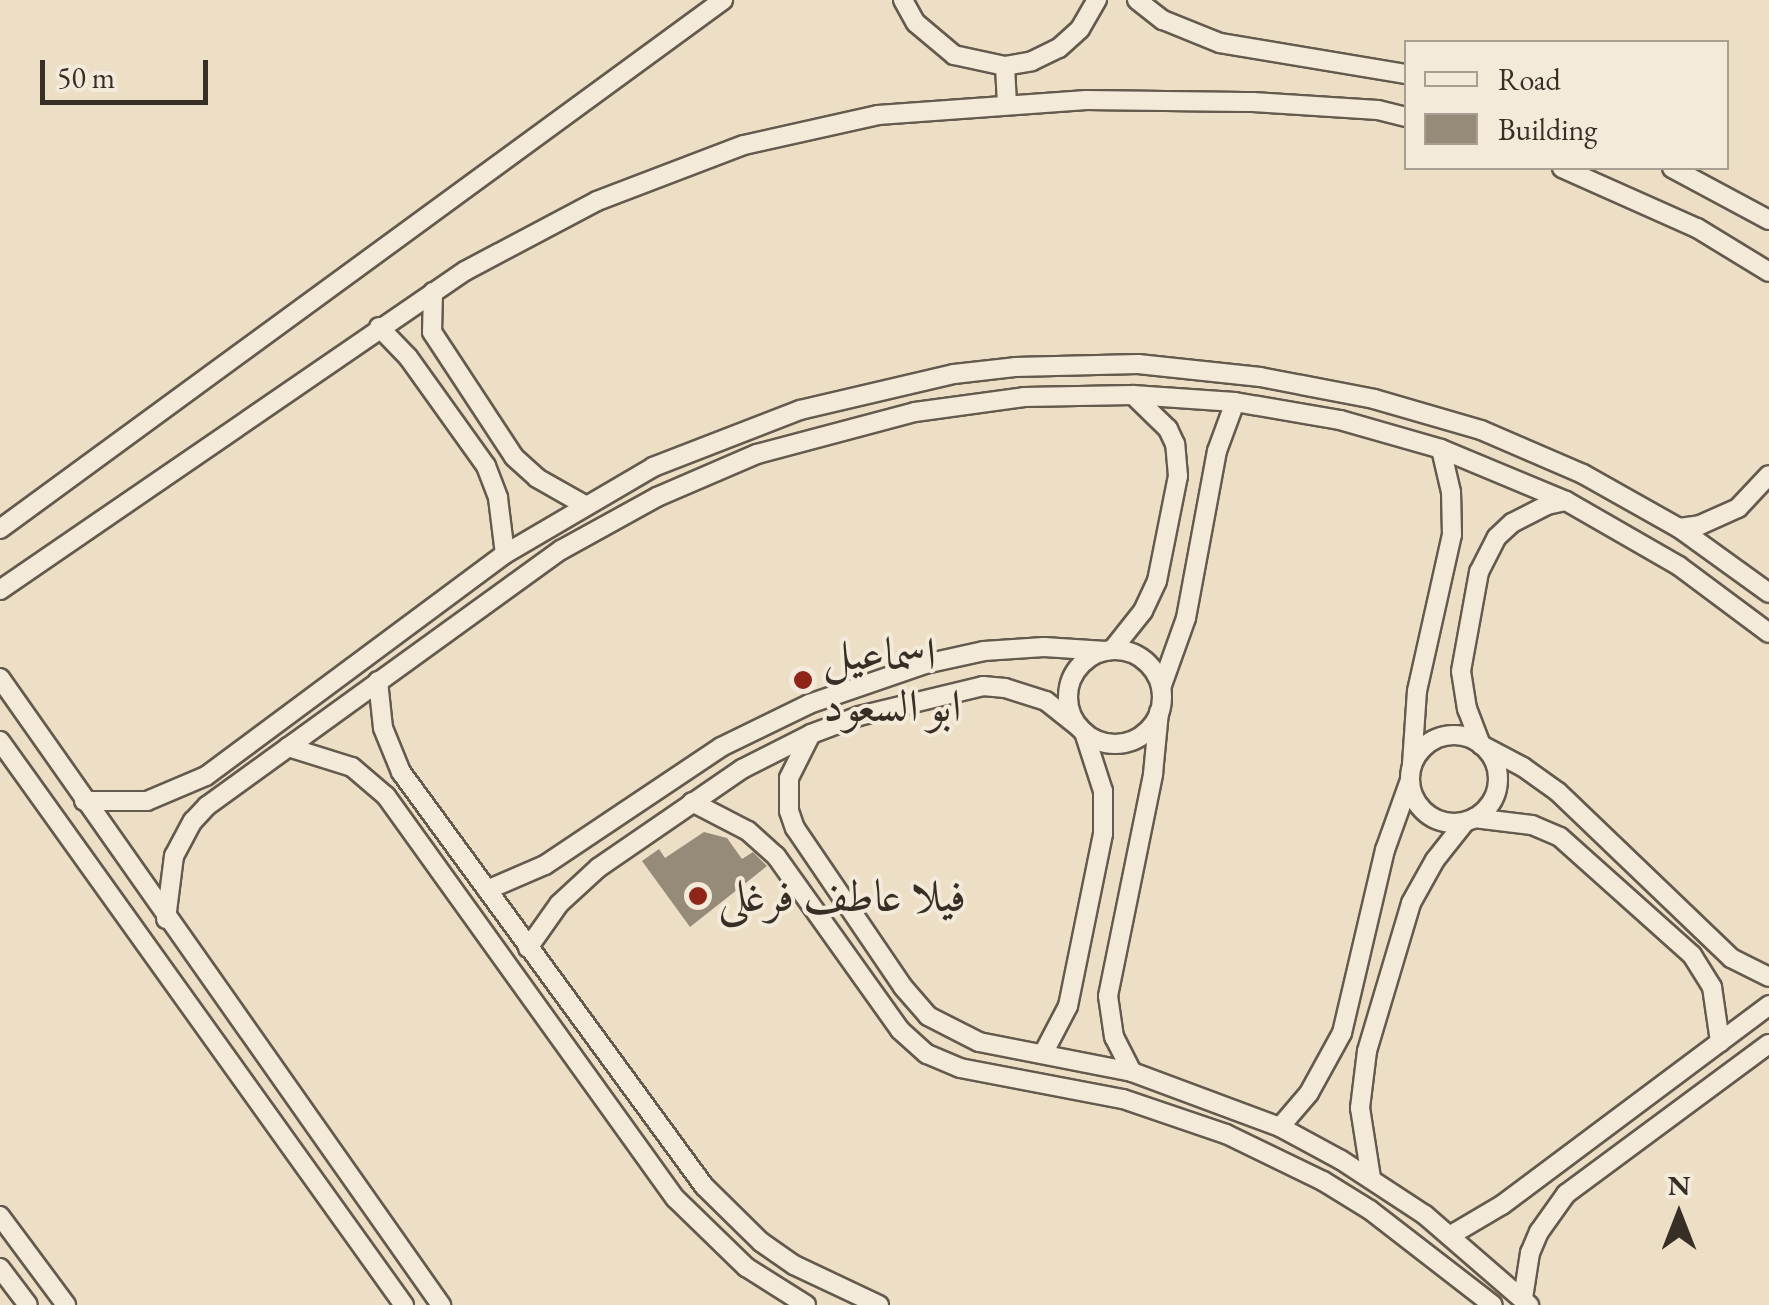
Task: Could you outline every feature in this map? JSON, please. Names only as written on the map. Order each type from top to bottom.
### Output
[{"type":"street","points":[[0,529],[723,0]]},
{"type":"street","points":[[904,0],[916,23],[954,55],[1005,66],[1032,61],[1058,48],[1080,29],[1097,0]]},
{"type":"street","points":[[1137,0],[1162,20],[1220,44],[1404,74]]},
{"type":"street","points":[[1005,66],[1007,105]]},
{"type":"street","points":[[0,590],[433,292],[598,201],[744,145],[878,115],[1007,105],[1166,99],[1378,110],[1404,116]]},
{"type":"street","points":[[1566,170],[1696,228],[1769,272]]},
{"type":"street","points":[[1676,170],[1769,220]]},
{"type":"street","points":[[433,292],[429,316],[432,332],[514,456],[537,478],[583,504]]},
{"type":"street","points":[[379,326],[408,357],[486,466],[498,498],[505,554]]},
{"type":"street","points":[[84,801],[147,801],[206,776],[505,554],[583,504],[725,436],[876,389],[1015,367],[1138,364],[1290,382],[1428,413],[1583,474],[1679,528],[1769,592]]},
{"type":"street","points":[[1044,1052],[1068,1006],[1103,834],[1103,792],[1082,730],[1072,716],[1068,689],[1081,664],[1109,650],[1143,611],[1157,581],[1178,476],[1175,444],[1168,429],[1133,395]]},
{"type":"street","points":[[166,919],[174,856],[193,821],[288,747],[561,550],[656,497],[757,454],[862,423],[951,406],[1024,398],[1133,395],[1235,402],[1340,420],[1442,449],[1566,501],[1679,566],[1769,633]]},
{"type":"street","points":[[1132,1072],[1114,1036],[1108,996],[1153,774],[1161,688],[1186,618],[1217,452],[1235,402]]},
{"type":"street","points":[[1442,449],[1451,492],[1452,535],[1417,691],[1411,772],[1422,810],[1444,822],[1532,825],[1560,837],[1692,955],[1712,987],[1720,1042]]},
{"type":"street","points":[[1679,528],[1700,525],[1738,508],[1769,475]]},
{"type":"street","points":[[1371,1178],[1360,1108],[1367,1051],[1411,903],[1435,860],[1470,820],[1489,806],[1498,782],[1492,758],[1466,709],[1461,671],[1479,572],[1486,553],[1512,523],[1546,504],[1566,501]]},
{"type":"street","points":[[487,890],[545,864],[722,747],[809,704],[925,664],[984,652],[1044,648],[1109,650],[1144,660],[1161,688]]},
{"type":"street","points":[[0,678],[441,1305]]},
{"type":"street","points":[[378,682],[383,728],[401,772],[680,1154],[732,1215],[794,1265],[879,1305]]},
{"type":"street","points":[[528,948],[578,885],[692,802],[742,769],[811,734],[859,716],[983,686],[1026,693],[1046,701],[1097,740],[1127,742],[1152,726],[1160,712]]},
{"type":"street","points":[[811,734],[789,778],[787,795],[795,828],[914,1002],[961,1036],[1132,1072],[1280,1127],[1371,1178],[1451,1235],[1526,1302]]},
{"type":"street","points":[[1280,1127],[1309,1093],[1342,1033],[1385,850],[1418,753],[1438,738],[1463,736],[1524,767],[1558,792],[1731,958],[1769,976]]},
{"type":"street","points":[[0,741],[404,1305]]},
{"type":"street","points":[[288,747],[352,768],[386,796],[676,1199],[746,1267],[806,1305]]},
{"type":"street","points":[[692,802],[748,831],[776,856],[900,1030],[927,1054],[960,1068],[1123,1098],[1226,1134],[1323,1181],[1370,1210],[1493,1305]]},
{"type":"street","points":[[1451,1235],[1502,1205],[1769,1006]]},
{"type":"street","points":[[1526,1302],[1530,1253],[1538,1232],[1566,1194],[1769,1044]]},
{"type":"street","points":[[0,1216],[66,1305]]},
{"type":"street","points":[[0,1268],[28,1305]]},
{"type":"building","name":"فيلا عاطف فرغلى","points":[[704,832],[727,838],[742,859],[753,852],[767,866],[690,927],[642,861],[659,849],[665,858]]},
{"type":"place","name":"اسماعيل ابو السعود","points":[[803,680]]},
{"type":"place","name":"فيلا عاطف فرغلى","points":[[698,896]]}]
